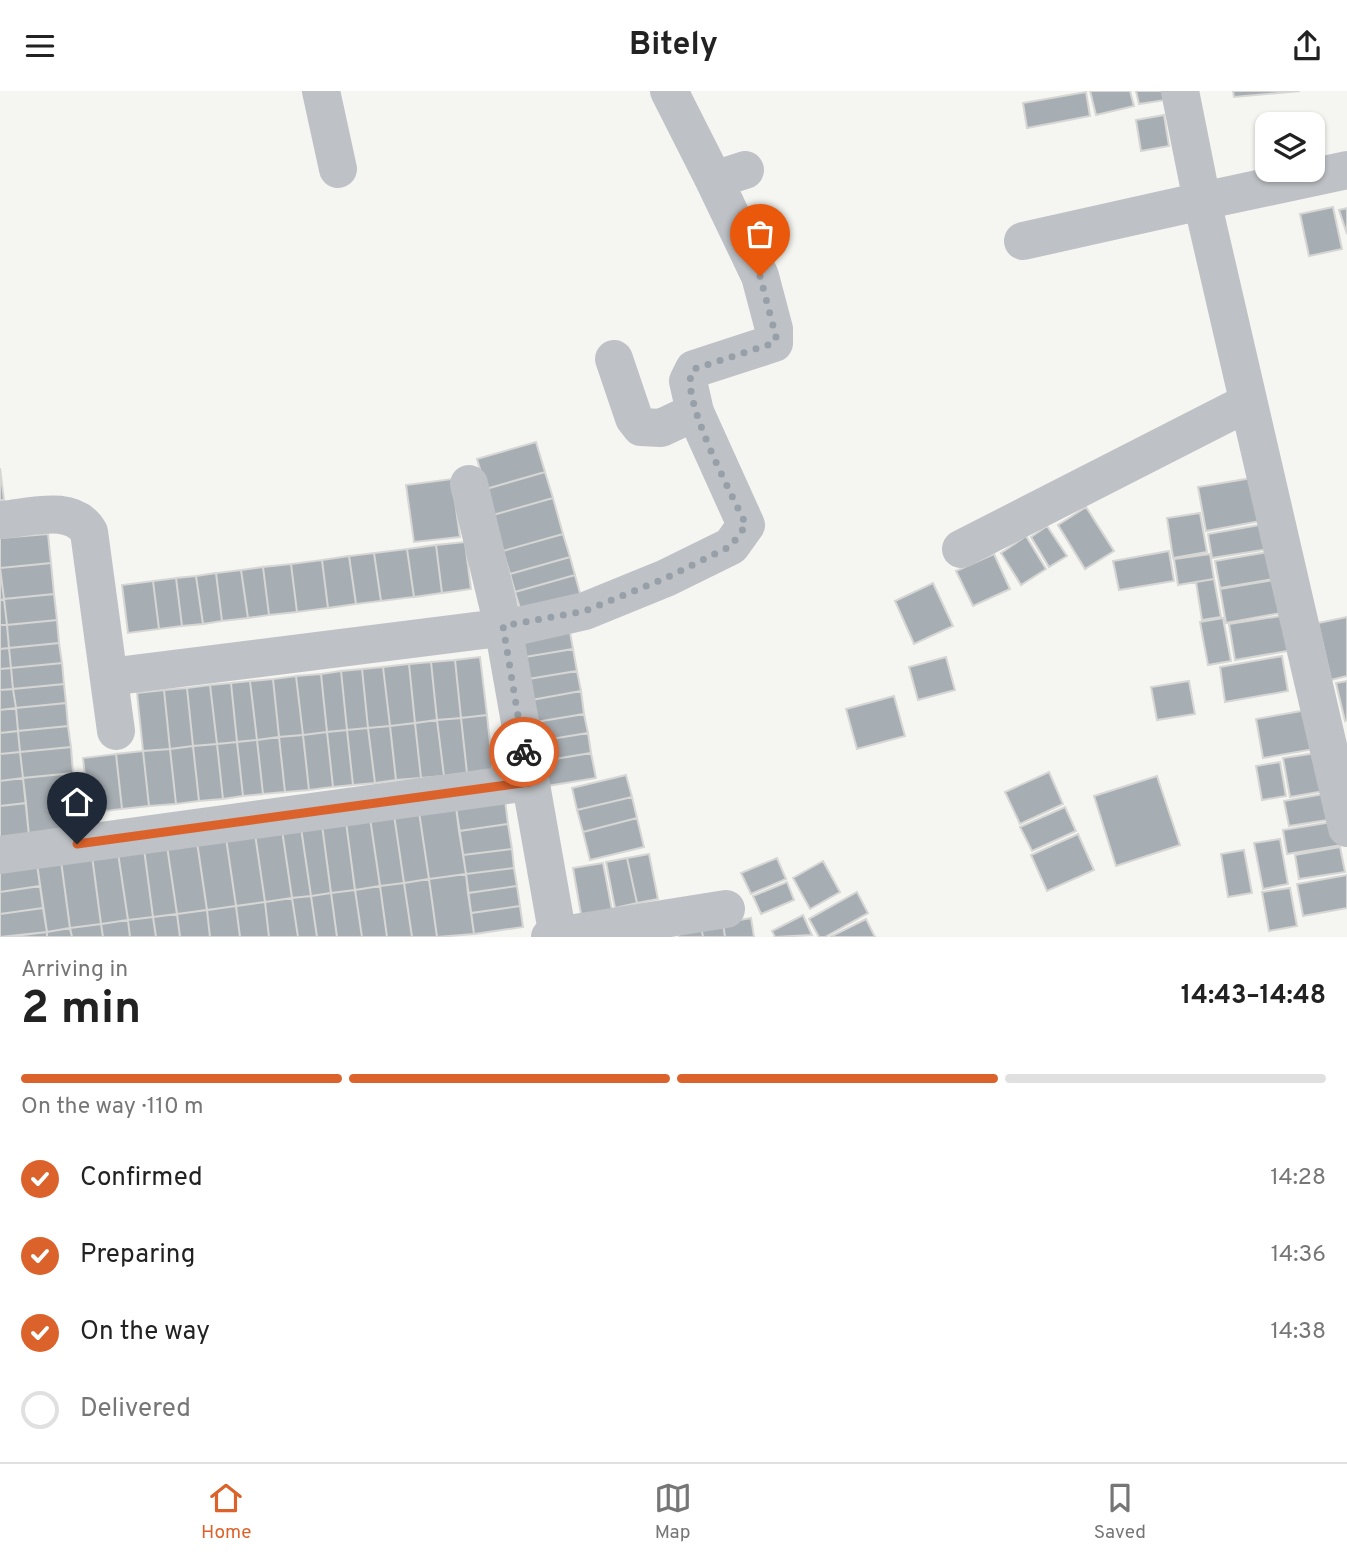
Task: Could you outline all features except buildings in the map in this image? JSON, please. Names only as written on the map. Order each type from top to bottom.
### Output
[{"type":"street","points":[[321,91],[338,169]]},
{"type":"street","points":[[109,677],[503,626],[585,611],[666,578],[731,546],[746,525],[695,412],[688,381],[694,369],[767,347],[774,343],[776,337],[729,175],[669,91]]},
{"type":"street","points":[[1180,91],[1247,403],[1347,828]]},
{"type":"street","points":[[1023,241],[1347,170]]},
{"type":"street","points":[[614,359],[634,418],[641,427],[661,428],[695,412]]},
{"type":"street","points":[[961,549],[1247,403]]},
{"type":"street","points":[[470,484],[503,626],[556,937],[726,909]]},
{"type":"street","points":[[0,520],[69,514],[82,521],[89,532],[116,731]]},
{"type":"street","points":[[0,855],[529,782]]},
{"type":"way so far","points":[[524,752],[503,626],[523,625],[585,611],[666,578],[731,546],[746,525],[695,412],[688,381],[689,374],[694,369],[774,343],[776,337],[760,276]]},
{"type":"route","points":[[77,844],[529,782],[524,752]]}]
